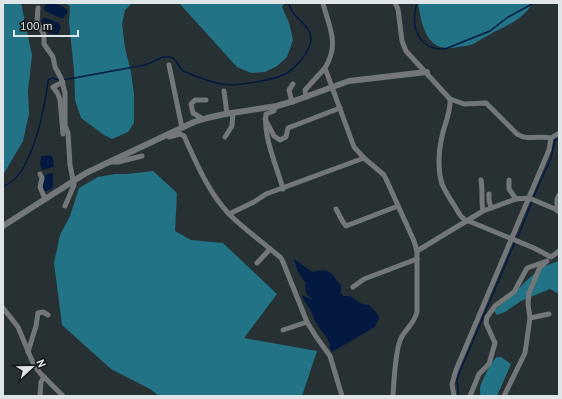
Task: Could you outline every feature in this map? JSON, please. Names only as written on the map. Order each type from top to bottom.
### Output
[{"type":"street","points":[[306,97],[305,90],[325,68],[332,54],[333,42],[323,3]]},
{"type":"street","points":[[395,3],[398,9],[406,52],[427,72],[450,99],[464,104],[486,103],[520,136],[551,138],[559,133]]},
{"type":"street","points":[[38,8],[37,22],[44,35],[44,44],[53,57],[54,67],[63,82],[66,101],[65,120],[74,185],[65,206]]},
{"type":"street","points":[[169,65],[182,128]]},
{"type":"street","points":[[325,68],[354,147],[364,158],[384,175],[414,241],[417,251],[417,312],[414,321],[401,339],[398,349],[393,396]]},
{"type":"street","points":[[3,226],[73,181],[109,162],[203,119],[275,107],[349,81],[427,72]]},
{"type":"street","points":[[63,82],[53,87],[60,100],[63,134]]},
{"type":"street","points":[[292,84],[289,92],[292,102]]},
{"type":"street","points":[[224,91],[232,126],[225,137]]},
{"type":"street","points":[[450,99],[450,109],[439,155],[442,184],[454,206],[467,221],[548,254],[549,259]]},
{"type":"street","points":[[203,119],[193,113],[191,104],[195,100],[206,100]]},
{"type":"street","points":[[275,107],[274,111],[266,114],[265,119],[269,142],[284,188]]},
{"type":"street","points":[[265,119],[274,136],[280,140],[286,137],[288,128],[340,108]]},
{"type":"street","points":[[168,134],[169,137],[180,134],[184,136],[208,185],[229,214],[283,262],[307,322],[330,356],[342,396]]},
{"type":"street","points":[[454,396],[452,384],[456,370],[532,199],[549,150],[551,138]]},
{"type":"street","points":[[109,162],[118,162],[142,156]]},
{"type":"street","points":[[229,214],[254,202],[266,194],[364,158]]},
{"type":"street","points":[[40,174],[42,178],[40,187],[45,199]]},
{"type":"street","points":[[481,180],[483,189],[481,200],[483,211]]},
{"type":"street","points":[[509,180],[509,189],[516,199]]},
{"type":"street","points":[[489,194],[491,208]]},
{"type":"street","points":[[417,251],[483,211],[516,199],[532,199],[558,211],[557,199],[559,195]]},
{"type":"street","points":[[336,209],[346,226],[398,206]]},
{"type":"street","points":[[257,263],[270,249]]},
{"type":"street","points":[[504,396],[525,353],[530,318],[528,296],[540,267],[559,251]]},
{"type":"street","points":[[353,287],[364,279],[417,259]]},
{"type":"street","points":[[470,396],[479,374],[489,364],[496,341],[486,324],[487,317],[495,306],[514,292],[526,268],[549,259]]},
{"type":"street","points":[[3,308],[18,327],[33,363],[44,377],[63,396]]},
{"type":"street","points":[[28,352],[36,326],[38,313],[43,312],[48,314]]},
{"type":"street","points":[[530,318],[549,314]]},
{"type":"street","points":[[283,330],[307,322]]},
{"type":"street","points":[[40,396],[44,377]]},
{"type":"shaded area","points":[[3,3],[21,3],[32,55],[28,91],[29,114],[23,141],[3,175]]},
{"type":"shaded area","points":[[47,3],[58,4],[68,11],[63,19],[45,11],[44,8]]},
{"type":"shaded area","points":[[65,3],[132,3],[125,10],[122,24],[134,94],[134,123],[128,132],[112,139],[81,118],[75,100],[74,70],[69,22],[70,6]]},
{"type":"shaded area","points":[[179,3],[284,3],[282,7],[289,23],[293,40],[287,57],[277,66],[265,72],[251,73],[237,67]]},
{"type":"shaded area","points":[[418,3],[532,3],[521,17],[505,27],[473,44],[448,48],[439,46],[428,37],[424,29]]},
{"type":"shaded area","points":[[46,18],[59,23],[61,27],[58,34],[45,31],[43,29],[41,23],[42,19]]},
{"type":"shaded area","points":[[51,155],[54,167],[42,170],[40,164],[41,156]]},
{"type":"shaded area","points":[[153,171],[177,193],[175,231],[191,240],[223,243],[277,294],[244,338],[317,351],[302,396],[159,396],[150,389],[111,369],[62,325],[54,263],[60,235],[70,216],[79,188],[98,177]]},
{"type":"shaded area","points":[[52,173],[53,188],[44,192],[43,186],[45,175]]},
{"type":"shaded area","points":[[294,259],[313,272],[323,270],[334,275],[341,284],[341,293],[343,296],[350,296],[362,304],[369,305],[377,313],[379,318],[375,327],[332,352],[327,339],[304,301],[302,295],[313,300],[307,295],[305,290],[306,283],[298,272]]},
{"type":"shaded area","points":[[559,261],[559,294],[550,289],[521,301],[505,312],[497,315],[494,311],[542,267]]},
{"type":"shaded area","points":[[497,357],[501,357],[511,364],[497,396],[481,396],[480,389],[482,382],[489,367]]},
{"type":"waterway","points":[[63,80],[145,65],[166,57],[173,58],[183,71],[207,80],[227,85],[245,84],[282,76],[291,70],[303,58],[309,48],[311,39],[308,29],[290,8],[289,3]]},
{"type":"waterway","points":[[417,3],[415,20],[418,35],[422,41],[428,45],[445,49],[490,31],[508,17],[534,3]]},
{"type":"waterway","points":[[3,186],[13,181],[22,170],[29,156],[40,123],[48,80],[52,78],[60,80]]},
{"type":"waterway","points":[[533,198],[551,158],[555,140],[559,139]]},
{"type":"waterway","points":[[517,239],[532,202]]},
{"type":"waterway","points":[[459,396],[458,376],[515,242]]}]
